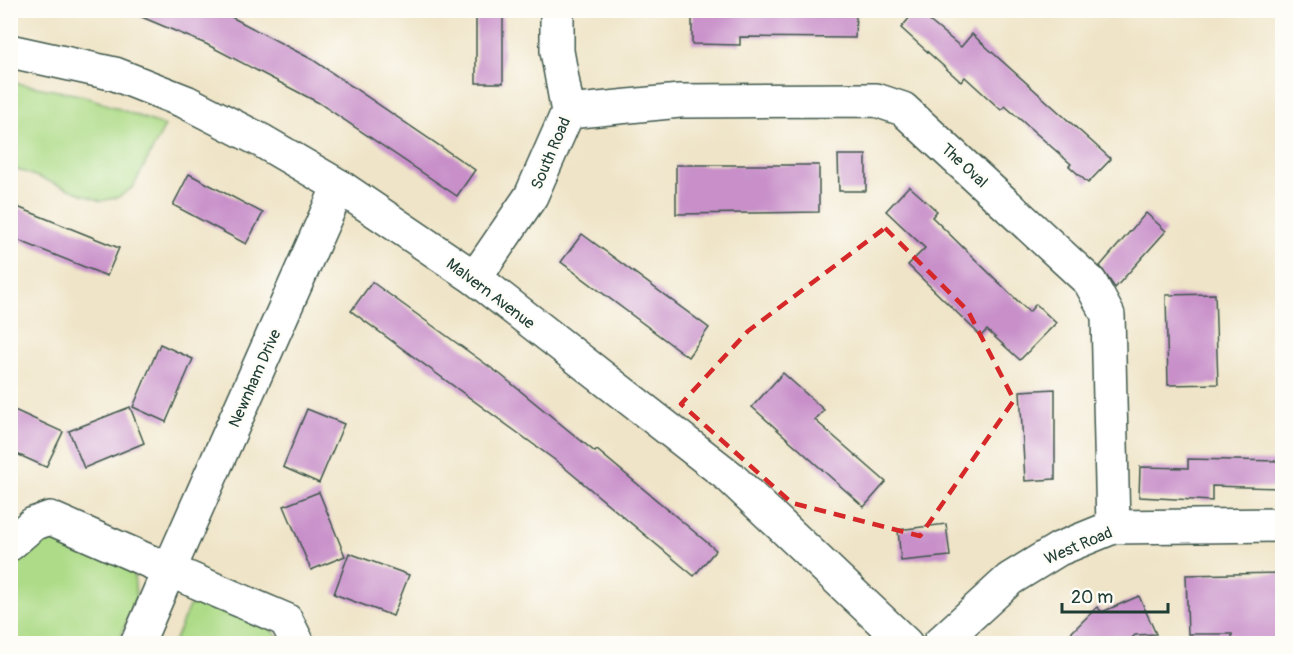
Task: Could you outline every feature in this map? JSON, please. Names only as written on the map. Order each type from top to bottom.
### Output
[{"type":"street","name":"South Road","points":[[475,278],[531,196],[568,112],[557,51],[557,10]]},
{"type":"street","name":"Malvern Avenue","points":[[10,51],[115,74],[186,102],[262,141],[339,186],[475,278],[730,477],[906,644]]},
{"type":"street","name":"The Oval","points":[[568,112],[692,101],[876,100],[903,110],[1090,282],[1108,315],[1113,527]]},
{"type":"street","name":"Newnham Drive","points":[[137,644],[339,186]]},
{"type":"street","points":[[10,544],[33,524],[50,518],[286,620],[298,644]]},
{"type":"street","name":"West Road","points":[[939,644],[1010,579],[1059,549],[1113,527],[1282,525]]},
{"type":"highlighted area","points":[[885,228],[968,311],[1014,400],[920,536],[792,503],[681,404],[748,331]]},
{"type":"green space","points":[[10,82],[84,96],[165,126],[133,187],[119,197],[101,201],[11,167]]},
{"type":"green space","points":[[41,532],[121,564],[134,574],[136,597],[118,643],[11,644],[11,572],[21,549]]},
{"type":"green space","points":[[198,603],[212,605],[266,624],[285,644],[173,644],[189,606]]},
{"type":"building","points":[[125,10],[218,10],[313,60],[475,170],[457,196],[319,103],[206,44]]},
{"type":"building","points":[[476,10],[503,10],[503,83],[476,83]]},
{"type":"building","points":[[692,10],[856,10],[855,38],[740,37],[740,45],[692,44]]},
{"type":"building","points":[[916,10],[961,47],[972,34],[1111,159],[1088,183],[1069,166],[1071,164],[1005,106],[1001,110],[965,77],[961,82],[901,28]]},
{"type":"building","points":[[838,155],[866,155],[866,191],[839,191]]},
{"type":"building","points":[[676,165],[819,165],[819,212],[676,214]]},
{"type":"building","points":[[189,174],[263,213],[246,244],[173,205]]},
{"type":"building","points":[[909,186],[937,211],[932,217],[1029,312],[1036,304],[1056,323],[1020,360],[987,330],[981,336],[908,265],[925,248],[886,211]]},
{"type":"building","points":[[10,204],[119,248],[107,276],[10,237]]},
{"type":"building","points":[[1146,213],[1166,231],[1115,288],[1100,266]]},
{"type":"building","points":[[582,234],[709,328],[688,357],[561,262]]},
{"type":"building","points":[[372,282],[501,375],[595,452],[597,450],[716,550],[694,576],[559,463],[351,311]]},
{"type":"building","points":[[1215,294],[1218,384],[1168,385],[1166,295]]},
{"type":"building","points":[[160,344],[193,359],[166,422],[133,407]]},
{"type":"building","points":[[783,373],[824,410],[815,420],[886,482],[864,507],[752,407]]},
{"type":"building","points":[[1055,389],[1055,479],[1025,481],[1020,391]]},
{"type":"building","points":[[130,407],[144,443],[84,468],[69,431]]},
{"type":"building","points":[[10,408],[63,432],[46,467],[10,451]]},
{"type":"building","points":[[307,409],[344,424],[319,483],[283,467]]},
{"type":"building","points":[[1188,459],[1282,461],[1282,488],[1212,486],[1212,501],[1139,497],[1140,467],[1188,468]]},
{"type":"building","points":[[319,492],[345,556],[311,570],[284,506]]},
{"type":"building","points":[[946,524],[950,556],[901,561],[898,530]]},
{"type":"building","points":[[349,553],[409,575],[393,616],[334,594]]},
{"type":"building","points":[[1282,573],[1281,644],[1232,644],[1232,634],[1188,634],[1186,575]]},
{"type":"building","points":[[1139,596],[1156,634],[1135,635],[1126,644],[1060,644],[1097,607],[1102,612]]}]
